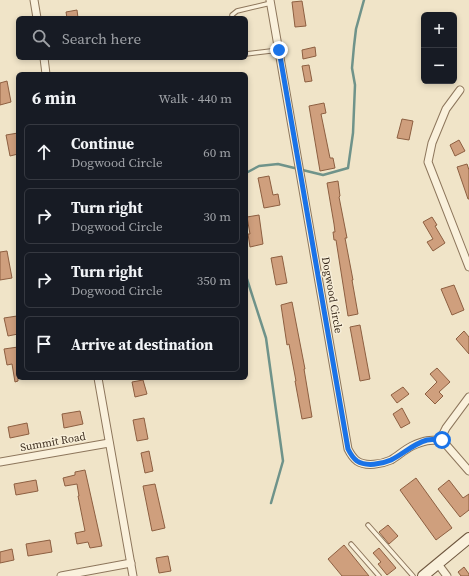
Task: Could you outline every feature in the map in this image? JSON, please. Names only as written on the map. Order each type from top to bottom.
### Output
[{"type":"main road","points":[[424,576],[468,542]]},
{"type":"street","points":[[34,0],[37,16]]},
{"type":"street","name":"Dogwood Circle","points":[[270,2],[348,449],[353,457],[362,464],[379,464],[391,460],[410,447],[426,440],[440,440]]},
{"type":"street","points":[[44,60],[46,72]]},
{"type":"street","points":[[460,90],[446,109],[432,143],[428,162],[469,267]]},
{"type":"street","points":[[98,380],[133,576]]},
{"type":"street","points":[[469,396],[446,428],[440,440],[442,440],[469,471]]},
{"type":"street","name":"Summit Road","points":[[0,462],[109,443]]},
{"type":"street","points":[[61,576],[131,563]]},
{"type":"street","points":[[438,564],[447,576]]},
{"type":"lane","points":[[232,16],[237,11],[270,2]]},
{"type":"lane","points":[[248,54],[279,50]]},
{"type":"lane","points":[[368,525],[413,576]]},
{"type":"lane","points":[[351,544],[379,576]]},
{"type":"building","points":[[302,1],[306,26],[295,27],[292,2]]},
{"type":"building","points":[[77,10],[78,16],[67,16],[66,12]]},
{"type":"building","points":[[315,47],[316,56],[303,59],[302,50]]},
{"type":"building","points":[[309,65],[312,81],[305,82],[302,66]]},
{"type":"building","points":[[7,81],[11,102],[0,105],[0,83]]},
{"type":"building","points":[[324,103],[326,113],[321,114],[330,158],[333,158],[335,168],[320,171],[309,106]]},
{"type":"building","points":[[402,119],[413,121],[409,140],[397,138]]},
{"type":"building","points":[[16,133],[16,154],[10,156],[6,135]]},
{"type":"building","points":[[459,140],[465,151],[455,156],[450,145]]},
{"type":"building","points":[[467,164],[469,170],[469,199],[457,167]]},
{"type":"building","points":[[269,176],[273,195],[278,194],[280,205],[264,208],[258,178]]},
{"type":"building","points":[[338,181],[339,197],[347,238],[345,238],[358,314],[348,316],[336,240],[334,240],[333,232],[335,232],[327,183]]},
{"type":"building","points":[[259,215],[263,244],[250,247],[248,217]]},
{"type":"building","points":[[432,217],[437,225],[435,226],[445,243],[433,251],[427,242],[433,239],[423,222]]},
{"type":"building","points":[[7,251],[12,278],[0,280],[0,252]]},
{"type":"building","points":[[282,256],[287,283],[276,285],[271,258]]},
{"type":"building","points":[[454,285],[464,310],[452,315],[441,289]]},
{"type":"building","points":[[292,302],[305,369],[312,417],[302,419],[289,344],[287,345],[281,305]]},
{"type":"building","points":[[16,316],[16,334],[8,336],[4,318]]},
{"type":"building","points":[[360,325],[370,379],[360,381],[350,327]]},
{"type":"building","points":[[464,331],[469,337],[469,354],[456,339]]},
{"type":"building","points":[[16,347],[16,380],[18,381],[15,382],[12,364],[7,365],[4,349]]},
{"type":"building","points":[[437,368],[450,382],[439,392],[443,396],[435,404],[425,394],[437,382],[430,374]]},
{"type":"building","points":[[143,380],[147,394],[135,397],[132,382]]},
{"type":"building","points":[[403,387],[409,394],[397,403],[391,395]]},
{"type":"building","points":[[402,408],[410,423],[401,428],[393,414]]},
{"type":"building","points":[[80,411],[83,424],[64,428],[62,414]]},
{"type":"building","points":[[144,418],[148,439],[137,441],[133,420]]},
{"type":"building","points":[[27,423],[29,434],[10,438],[8,427]]},
{"type":"building","points":[[149,451],[153,471],[145,473],[141,453]]},
{"type":"building","points":[[85,470],[102,546],[90,548],[88,542],[77,544],[75,533],[85,531],[77,484],[65,486],[63,478],[75,475],[75,472]]},
{"type":"building","points":[[416,478],[452,528],[436,540],[400,490]]},
{"type":"building","points":[[36,480],[38,491],[16,495],[14,484]]},
{"type":"building","points":[[449,480],[463,498],[469,494],[469,510],[460,517],[438,489]]},
{"type":"building","points":[[155,484],[165,528],[152,531],[143,486]]},
{"type":"building","points":[[388,525],[398,536],[389,544],[379,532]]},
{"type":"building","points":[[50,540],[52,552],[28,556],[26,544]]},
{"type":"building","points":[[344,545],[369,576],[342,576],[328,559]]},
{"type":"building","points":[[379,548],[396,568],[387,575],[378,564],[381,562],[373,553]]},
{"type":"building","points":[[12,549],[14,560],[0,563],[0,552]]},
{"type":"building","points":[[168,556],[171,571],[159,573],[156,558]]},
{"type":"building","points":[[464,567],[469,576],[461,576],[458,572]]},
{"type":"waterway","points":[[248,172],[259,166],[278,164],[323,175],[348,168],[353,133],[355,85],[352,68],[354,46],[356,29],[364,0]]},
{"type":"waterway","points":[[248,282],[266,338],[283,461],[271,503]]},
{"type":"route","points":[[279,50],[348,449],[353,457],[362,464],[379,464],[391,460],[410,447],[426,440],[442,440]]}]
